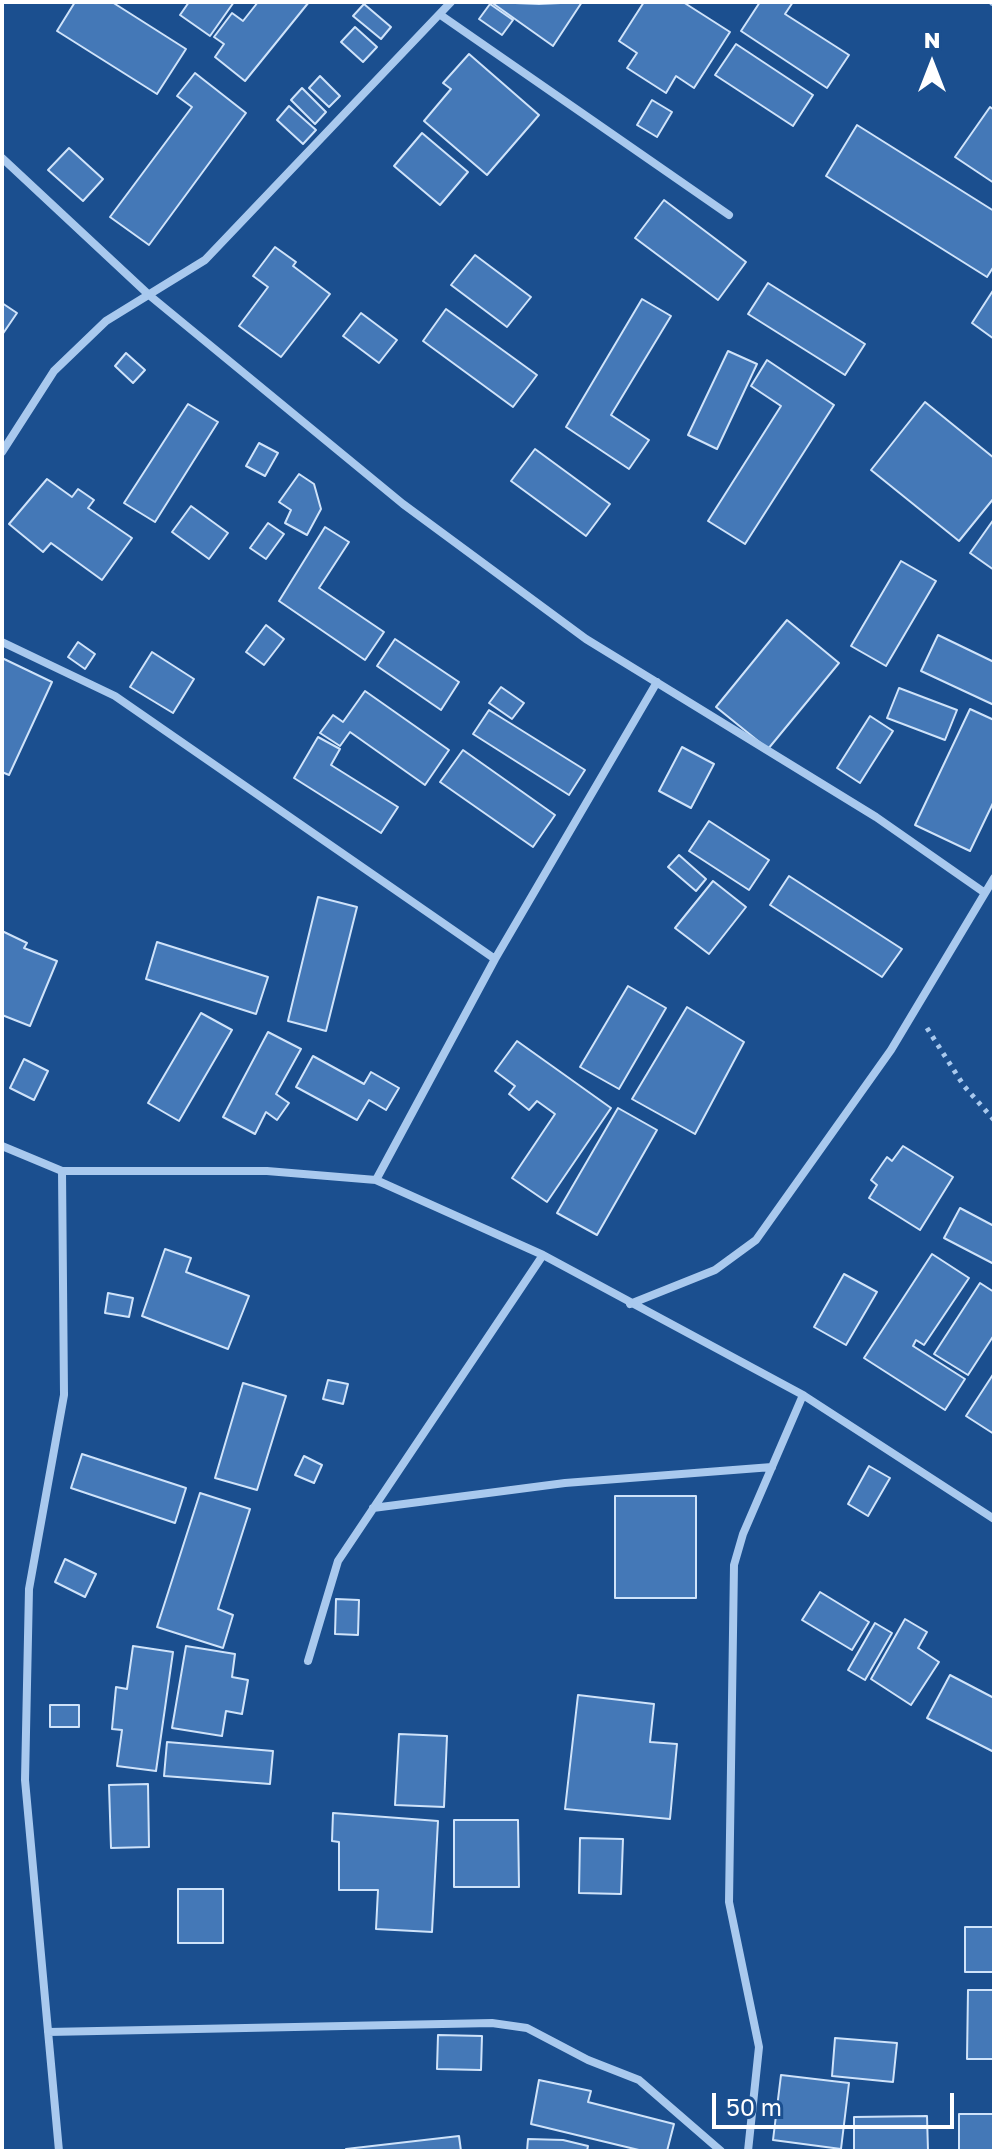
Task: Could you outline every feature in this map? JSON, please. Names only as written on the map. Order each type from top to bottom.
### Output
[{"type":"street","points":[[2,452],[54,371],[106,321],[205,260],[442,16],[451,2]]},
{"type":"street","points":[[442,16],[729,215]]},
{"type":"street","points":[[2,158],[149,295],[403,504],[586,639],[876,817],[985,893]]},
{"type":"street","points":[[2,642],[115,696],[495,959]]},
{"type":"street","points":[[376,1180],[495,959],[657,682]]},
{"type":"street","points":[[630,1304],[715,1270],[756,1240],[891,1050],[994,878]]},
{"type":"street","points":[[2,1146],[62,1171],[267,1171],[376,1180],[543,1255],[803,1395],[994,1519]]},
{"type":"street","points":[[59,2151],[25,1780],[29,1589],[64,1395],[62,1171]]},
{"type":"street","points":[[308,1661],[338,1561],[543,1255]]},
{"type":"street","points":[[748,2151],[759,2047],[729,1902],[734,1565],[803,1395]]},
{"type":"street","points":[[373,1508],[565,1483],[772,1467]]},
{"type":"street","points":[[48,2032],[492,2023],[527,2028],[588,2060],[639,2080],[721,2151]]},
{"type":"path","points":[[915,1010],[964,1086],[994,1120]]},
{"type":"building","points":[[75,2],[112,2],[186,49],[157,94],[57,31]]},
{"type":"building","points":[[189,2],[234,2],[210,36],[180,15]]},
{"type":"building","points":[[258,2],[309,2],[245,81],[215,57],[224,44],[214,37],[232,13],[243,21]]},
{"type":"building","points":[[491,2],[539,4],[582,2],[553,46]]},
{"type":"building","points":[[644,2],[683,2],[730,32],[694,88],[676,76],[666,93],[627,68],[637,53],[619,41]]},
{"type":"building","points":[[760,2],[793,2],[785,14],[849,55],[827,88],[741,31]]},
{"type":"building","points":[[364,4],[391,27],[381,39],[353,16]]},
{"type":"building","points":[[490,4],[513,20],[502,35],[479,19]]},
{"type":"building","points":[[355,27],[377,47],[363,62],[341,42]]},
{"type":"building","points":[[736,44],[813,95],[793,126],[715,75]]},
{"type":"building","points":[[469,54],[539,115],[487,175],[424,121],[451,89],[443,83]]},
{"type":"building","points":[[195,73],[246,113],[149,245],[110,217],[192,107],[177,96]]},
{"type":"building","points":[[320,76],[340,96],[329,107],[309,88]]},
{"type":"building","points":[[302,88],[326,112],[315,124],[291,100]]},
{"type":"building","points":[[652,100],[672,112],[657,137],[637,125]]},
{"type":"building","points":[[289,106],[316,130],[303,144],[277,120]]},
{"type":"building","points":[[990,107],[994,110],[994,183],[955,157]]},
{"type":"building","points":[[857,125],[994,211],[994,266],[987,277],[826,176]]},
{"type":"building","points":[[422,133],[468,172],[440,205],[394,166]]},
{"type":"building","points":[[69,148],[103,179],[83,201],[48,170]]},
{"type":"building","points":[[664,200],[746,262],[718,300],[635,238]]},
{"type":"building","points":[[275,247],[296,262],[293,266],[330,294],[281,357],[239,326],[268,287],[253,276]]},
{"type":"building","points":[[475,255],[531,297],[507,327],[451,285]]},
{"type":"building","points":[[768,283],[865,344],[845,375],[748,314]]},
{"type":"building","points":[[994,289],[994,339],[972,323]]},
{"type":"building","points":[[642,299],[671,316],[611,415],[649,440],[629,469],[566,427]]},
{"type":"building","points":[[2,303],[17,313],[2,335]]},
{"type":"building","points":[[446,309],[537,375],[513,407],[423,341]]},
{"type":"building","points":[[361,313],[397,340],[379,363],[343,336]]},
{"type":"building","points":[[728,351],[757,364],[717,449],[688,435]]},
{"type":"building","points":[[126,353],[145,370],[133,383],[115,366]]},
{"type":"building","points":[[767,360],[834,405],[745,544],[708,521],[781,406],[751,386]]},
{"type":"building","points":[[925,402],[994,458],[994,498],[959,541],[871,470]]},
{"type":"building","points":[[188,404],[218,422],[155,522],[124,503]]},
{"type":"building","points":[[259,443],[278,453],[265,476],[246,466]]},
{"type":"building","points":[[535,449],[610,504],[586,536],[511,481]]},
{"type":"building","points":[[299,474],[314,484],[321,509],[307,535],[285,523],[291,510],[279,502]]},
{"type":"building","points":[[47,479],[72,497],[78,489],[94,500],[88,508],[132,538],[102,580],[51,543],[43,552],[9,524]]},
{"type":"building","points":[[191,506],[228,533],[209,559],[172,532]]},
{"type":"building","points":[[994,519],[994,570],[970,553]]},
{"type":"building","points":[[268,523],[284,534],[266,559],[250,548]]},
{"type":"building","points":[[325,527],[349,542],[319,588],[384,632],[365,660],[279,601]]},
{"type":"building","points":[[901,561],[936,581],[886,666],[851,646]]},
{"type":"building","points":[[787,620],[839,663],[768,749],[716,707]]},
{"type":"building","points":[[266,625],[284,639],[264,665],[246,652]]},
{"type":"building","points":[[938,635],[994,662],[994,705],[921,671]]},
{"type":"building","points":[[395,639],[459,682],[441,710],[377,666]]},
{"type":"building","points":[[78,642],[95,654],[85,669],[68,657]]},
{"type":"building","points":[[152,652],[194,679],[173,713],[130,687]]},
{"type":"building","points":[[2,658],[52,682],[9,775],[2,772]]},
{"type":"building","points":[[501,687],[524,703],[512,719],[489,703]]},
{"type":"building","points":[[899,688],[957,710],[945,740],[887,718]]},
{"type":"building","points":[[365,691],[449,750],[425,785],[350,732],[340,746],[320,733],[333,715],[343,722]]},
{"type":"building","points":[[970,709],[994,720],[994,801],[970,851],[915,825]]},
{"type":"building","points":[[489,710],[585,770],[569,795],[473,734]]},
{"type":"building","points":[[870,716],[893,731],[860,783],[837,768]]},
{"type":"building","points":[[318,737],[340,749],[331,765],[398,807],[381,833],[294,778]]},
{"type":"building","points":[[682,747],[714,764],[691,808],[659,791]]},
{"type":"building","points":[[463,750],[555,815],[533,847],[440,782]]},
{"type":"building","points":[[709,821],[769,860],[749,890],[689,851]]},
{"type":"building","points":[[679,855],[706,879],[696,891],[668,867]]},
{"type":"building","points":[[789,876],[902,949],[882,977],[770,905]]},
{"type":"building","points":[[713,881],[746,907],[709,954],[675,928]]},
{"type":"building","points":[[318,897],[357,907],[326,1031],[288,1021]]},
{"type":"building","points":[[2,931],[27,943],[24,948],[57,961],[30,1026],[2,1015]]},
{"type":"building","points":[[157,942],[268,977],[256,1014],[146,979]]},
{"type":"building","points":[[628,986],[666,1008],[619,1089],[580,1067]]},
{"type":"building","points":[[687,1007],[744,1042],[695,1134],[632,1099]]},
{"type":"building","points":[[201,1013],[232,1030],[179,1121],[148,1103]]},
{"type":"building","points":[[268,1032],[301,1049],[276,1094],[289,1103],[277,1120],[266,1112],[255,1134],[223,1117]]},
{"type":"building","points":[[517,1041],[611,1108],[547,1202],[512,1178],[555,1114],[537,1101],[529,1110],[509,1094],[515,1086],[495,1071]]},
{"type":"building","points":[[313,1056],[364,1084],[371,1072],[399,1088],[386,1110],[369,1100],[357,1120],[296,1087]]},
{"type":"building","points":[[24,1059],[48,1071],[34,1100],[10,1088]]},
{"type":"building","points":[[618,1108],[657,1130],[597,1235],[557,1213]]},
{"type":"building","points":[[903,1146],[953,1177],[920,1230],[869,1198],[877,1185],[871,1180],[887,1157],[892,1161]]},
{"type":"building","points":[[960,1208],[994,1226],[994,1264],[944,1238]]},
{"type":"building","points":[[165,1249],[191,1258],[186,1272],[249,1296],[228,1349],[142,1316]]},
{"type":"building","points":[[932,1254],[969,1278],[924,1345],[916,1340],[913,1346],[965,1379],[945,1410],[864,1358]]},
{"type":"building","points":[[844,1274],[877,1292],[846,1345],[814,1327]]},
{"type":"building","points":[[980,1283],[994,1292],[994,1335],[968,1375],[934,1354]]},
{"type":"building","points":[[108,1293],[133,1298],[129,1317],[105,1313]]},
{"type":"building","points":[[994,1373],[994,1434],[966,1416]]},
{"type":"building","points":[[328,1380],[348,1384],[343,1404],[323,1399]]},
{"type":"building","points":[[243,1383],[286,1396],[257,1490],[215,1478]]},
{"type":"building","points":[[82,1454],[186,1488],[175,1523],[71,1488]]},
{"type":"building","points":[[304,1456],[322,1465],[314,1483],[295,1475]]},
{"type":"building","points":[[869,1466],[890,1478],[868,1516],[848,1504]]},
{"type":"building","points":[[200,1493],[250,1509],[218,1609],[233,1615],[223,1648],[157,1627]]},
{"type":"building","points":[[615,1496],[696,1496],[696,1598],[615,1598]]},
{"type":"building","points":[[65,1559],[96,1574],[85,1597],[55,1582]]},
{"type":"building","points":[[820,1592],[869,1622],[852,1650],[802,1620]]},
{"type":"building","points":[[336,1599],[359,1600],[358,1635],[335,1634]]},
{"type":"building","points":[[905,1619],[927,1632],[918,1648],[939,1662],[911,1705],[871,1679]]},
{"type":"building","points":[[875,1623],[892,1633],[865,1680],[848,1670]]},
{"type":"building","points":[[133,1646],[173,1652],[156,1771],[117,1766],[122,1730],[112,1729],[116,1687],[127,1689]]},
{"type":"building","points":[[186,1646],[235,1654],[232,1677],[248,1680],[242,1714],[226,1711],[222,1736],[172,1728]]},
{"type":"building","points":[[950,1675],[994,1698],[994,1752],[927,1718]]},
{"type":"building","points":[[578,1695],[654,1704],[650,1742],[677,1744],[670,1819],[565,1809]]},
{"type":"building","points":[[50,1705],[79,1705],[79,1727],[50,1727]]},
{"type":"building","points":[[399,1734],[447,1736],[444,1807],[395,1805]]},
{"type":"building","points":[[167,1742],[273,1751],[270,1784],[164,1776]]},
{"type":"building","points":[[148,1784],[149,1847],[111,1848],[109,1785]]},
{"type":"building","points":[[333,1813],[438,1821],[432,1932],[376,1929],[378,1890],[339,1890],[339,1842],[332,1841]]},
{"type":"building","points":[[454,1820],[518,1820],[519,1887],[454,1887]]},
{"type":"building","points":[[580,1838],[623,1839],[621,1894],[579,1893]]},
{"type":"building","points":[[178,1889],[223,1889],[223,1943],[178,1943]]},
{"type":"building","points":[[965,1927],[994,1927],[994,1972],[965,1972]]},
{"type":"building","points":[[968,1990],[994,1990],[994,2059],[967,2059]]},
{"type":"building","points":[[438,2035],[482,2036],[481,2070],[437,2069]]},
{"type":"building","points":[[835,2038],[897,2043],[893,2082],[832,2076]]},
{"type":"building","points":[[781,2075],[849,2083],[841,2149],[773,2140]]},
{"type":"building","points":[[539,2080],[591,2091],[588,2102],[674,2124],[667,2151],[643,2151],[531,2124]]},
{"type":"building","points":[[959,2114],[994,2114],[994,2151],[959,2151]]},
{"type":"building","points":[[927,2116],[928,2151],[854,2151],[854,2117]]},
{"type":"building","points":[[459,2136],[461,2151],[346,2151],[346,2149]]},
{"type":"building","points":[[528,2139],[563,2140],[588,2146],[587,2151],[527,2151]]}]
